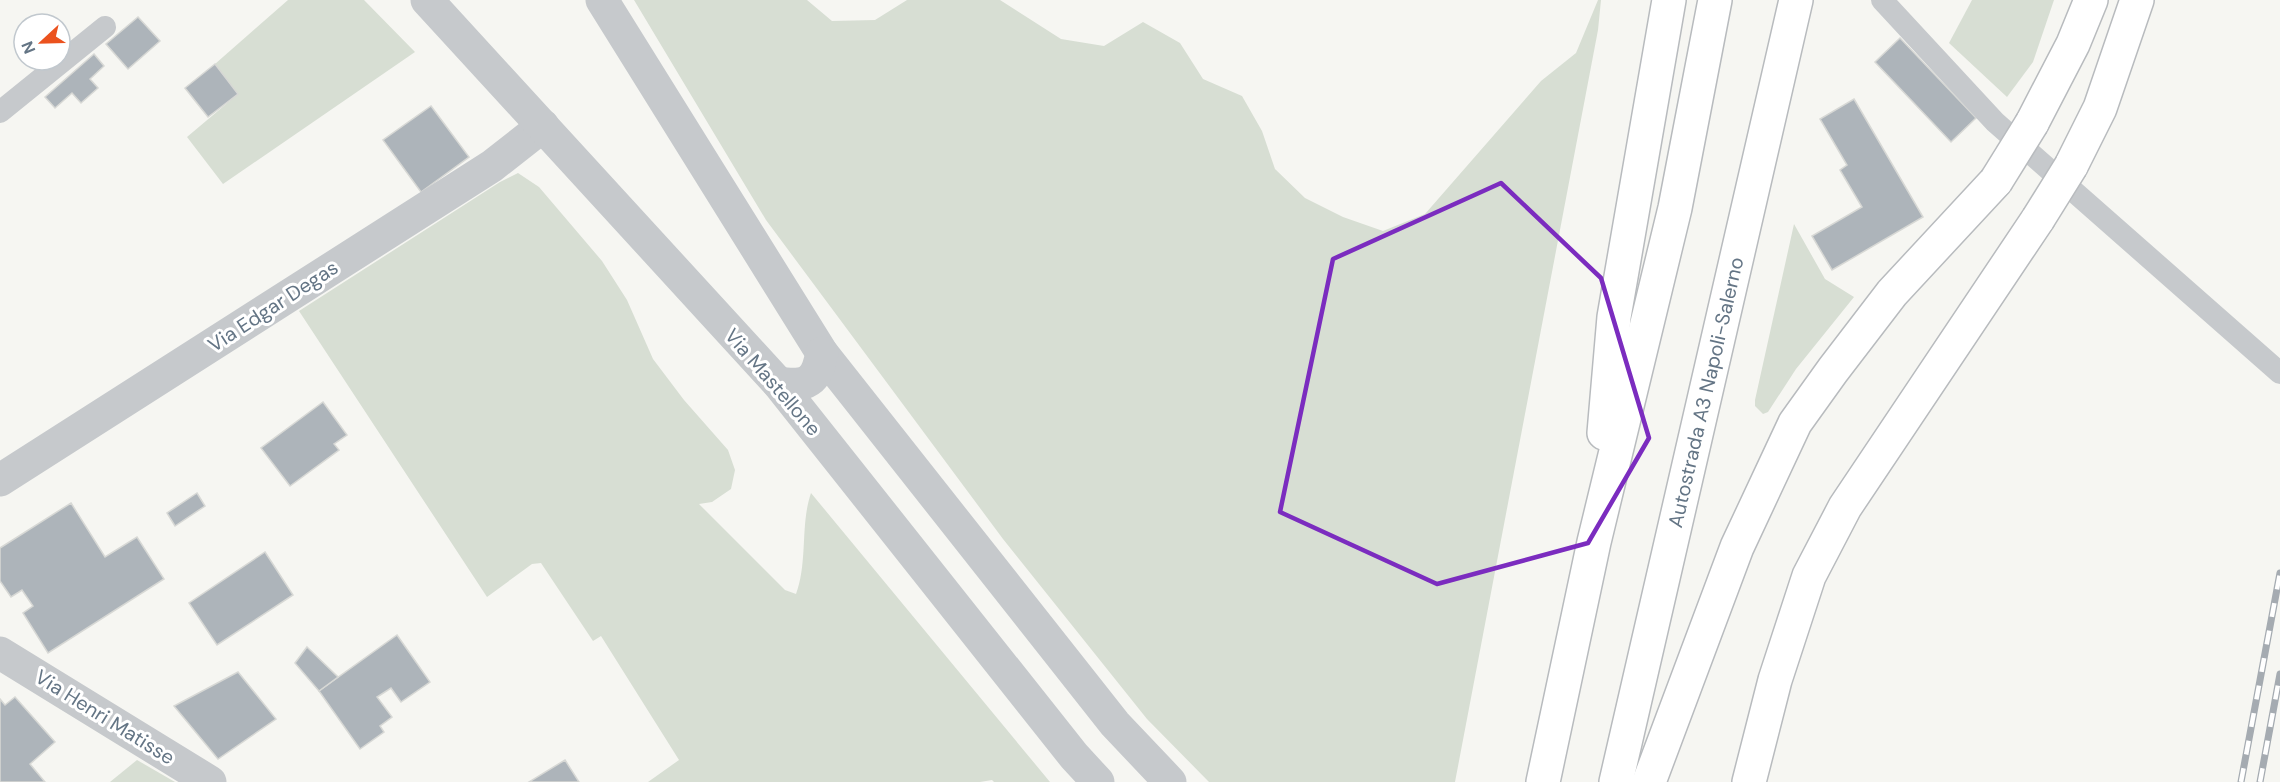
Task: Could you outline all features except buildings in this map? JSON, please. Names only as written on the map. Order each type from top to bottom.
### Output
[{"type":"highway","points":[[1594,542],[1614,317],[1669,0]]},
{"type":"highway","points":[[1543,782],[1594,542],[1675,208],[1715,0]]},
{"type":"highway","name":"Autostrada A3 Napoli-Salerno","points":[[1616,782],[1796,0]]},
{"type":"highway","points":[[1649,782],[1737,547],[1795,423],[1892,293],[1996,181],[2032,123],[2073,44],[2091,0]]},
{"type":"highway","points":[[1749,782],[1774,680],[1814,566],[1845,507],[2071,166],[2100,108],[2137,0]]},
{"type":"street","name":"Via Mastellone","points":[[427,0],[778,384],[1074,756],[1098,782]]},
{"type":"street","points":[[602,0],[822,353],[1115,724],[1170,782]]},
{"type":"street","name":"Via Edgar Degas","points":[[0,480],[492,166],[543,126]]},
{"type":"street","points":[[778,384],[795,386],[810,381],[819,371],[822,353]]},
{"type":"street","name":"Via Henri Matisse","points":[[0,653],[210,782]]},
{"type":"lane","points":[[1882,0],[1995,122],[2280,373]]},
{"type":"lane","points":[[0,112],[105,27]]},
{"type":"highlighted area","points":[[1501,183],[1601,278],[1649,438],[1588,543],[1437,584],[1280,512],[1333,259]]},
{"type":"shaded area","points":[[288,0],[364,0],[415,52],[223,184],[187,137],[238,94],[215,64]]},
{"type":"shaded area","points":[[634,0],[807,0],[832,21],[875,20],[907,0],[1000,0],[1061,39],[1104,46],[1143,22],[1180,43],[1203,79],[1242,96],[1262,131],[1275,169],[1305,198],[1343,217],[1383,231],[1425,214],[1541,81],[1576,53],[1598,0],[1601,0],[1598,30],[1455,782],[1209,782],[1147,719],[1003,539],[766,220]]},
{"type":"shaded area","points":[[1972,0],[2054,0],[2033,62],[2007,97],[1949,43]]},
{"type":"shaded area","points":[[518,173],[539,187],[602,261],[627,300],[653,359],[684,400],[728,450],[735,470],[731,489],[712,502],[699,504],[785,590],[796,594],[802,569],[806,518],[811,493],[1050,782],[994,782],[992,780],[980,782],[648,782],[679,760],[601,636],[593,641],[541,563],[532,564],[487,597],[299,311],[500,182]]},
{"type":"shaded area","points":[[1794,224],[1825,279],[1854,297],[1796,369],[1768,412],[1763,414],[1755,406],[1755,400]]},
{"type":"shaded area","points":[[137,760],[175,782],[110,782]]},
{"type":"railway","points":[[2241,782],[2280,573]]},
{"type":"railway","points":[[2260,782],[2280,674]]}]
